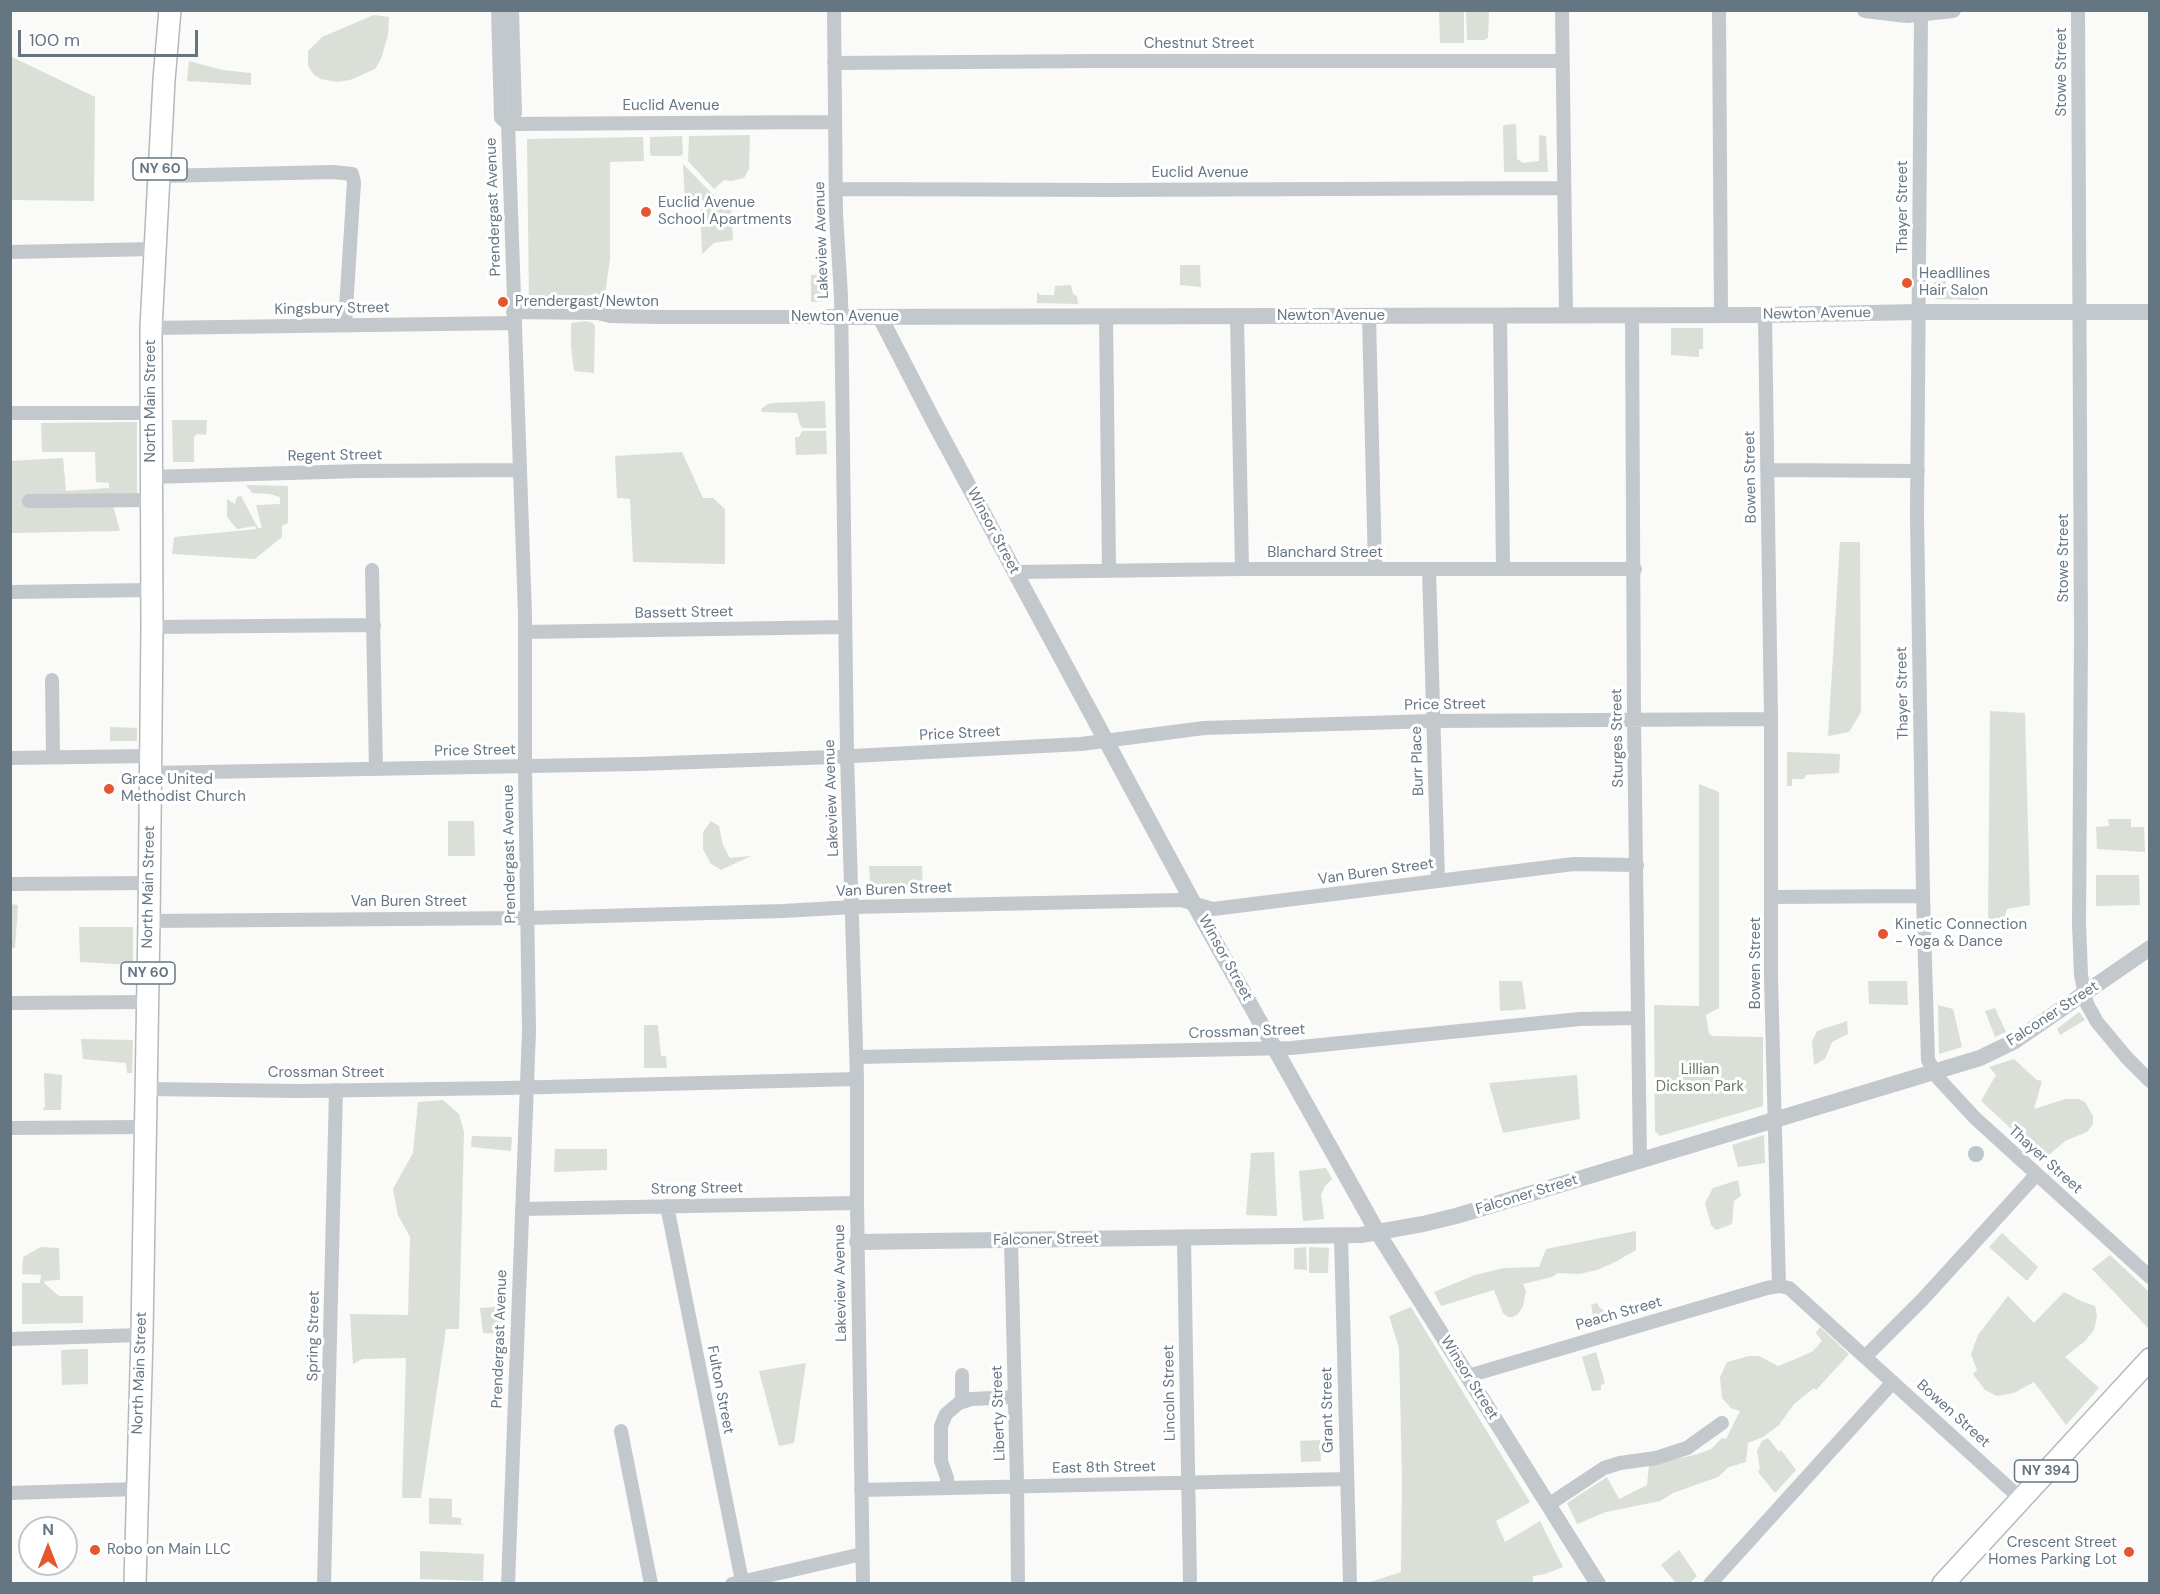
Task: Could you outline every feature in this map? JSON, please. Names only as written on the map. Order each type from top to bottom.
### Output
[{"type":"main road","name":"North Main Street","points":[[135,1584],[142,1335],[135,1127],[146,1089],[152,627],[151,328],[171,10]]},
{"type":"main road","name":"NY 394","points":[[1943,1584],[2150,1359]]},
{"type":"street","points":[[498,10],[501,118],[508,124],[515,113],[512,10]]},
{"type":"street","name":"Lakeview Avenue","points":[[834,10],[836,189],[833,317],[857,1057],[857,1242],[863,1584]]},
{"type":"street","points":[[1562,10],[1566,315]]},
{"type":"street","points":[[1719,10],[1721,315]]},
{"type":"street","points":[[1865,10],[1905,15],[1953,10]]},
{"type":"street","name":"Stowe Street","points":[[2078,10],[2080,975],[2087,1004],[2097,1022],[2150,1081]]},
{"type":"street","name":"Thayer Street","points":[[1921,15],[1918,471],[1923,896],[1928,1060],[1934,1072],[1976,1118],[2150,1277]]},
{"type":"street","name":"Chestnut Street","points":[[834,63],[1563,61]]},
{"type":"street","name":"Euclid Avenue","points":[[508,124],[835,122]]},
{"type":"street","name":"Prendergast Avenue","points":[[508,124],[525,632],[530,1031],[508,1584]]},
{"type":"street","points":[[159,176],[333,172],[352,174],[354,182],[345,325]]},
{"type":"street","name":"Euclid Avenue","points":[[836,189],[1564,188]]},
{"type":"street","points":[[10,252],[155,249]]},
{"type":"street","name":"Newton Avenue","points":[[513,317],[598,313],[610,316],[658,317],[1237,317],[2150,312]]},
{"type":"street","name":"Sturges Street","points":[[1632,315],[1634,720],[1640,1161]]},
{"type":"street","name":"Bowen Street","points":[[1765,315],[1772,977],[1779,1286],[1796,1292],[2021,1499]]},
{"type":"street","points":[[1106,316],[1109,570]]},
{"type":"street","points":[[1369,316],[1375,569]]},
{"type":"street","points":[[1500,316],[1503,569]]},
{"type":"street","name":"Kingsbury Street","points":[[151,328],[345,325],[513,317]]},
{"type":"street","name":"Winsor Street","points":[[880,317],[933,420],[1194,904],[1378,1233],[1598,1584]]},
{"type":"street","points":[[1237,317],[1242,569]]},
{"type":"street","points":[[10,413],[150,412]]},
{"type":"street","name":"Regent Street","points":[[150,477],[360,471],[520,470]]},
{"type":"street","points":[[1767,470],[1918,471]]},
{"type":"street","points":[[29,501],[151,500]]},
{"type":"street","name":"Blanchard Street","points":[[1015,572],[1242,569],[1635,569]]},
{"type":"street","name":"Burr Place","points":[[1430,569],[1432,721],[1438,880]]},
{"type":"street","points":[[372,570],[376,769]]},
{"type":"street","points":[[10,592],[152,590]]},
{"type":"street","points":[[152,627],[374,625]]},
{"type":"street","name":"Bassett Street","points":[[525,632],[844,627]]},
{"type":"street","points":[[52,680],[53,757]]},
{"type":"street","name":"Price Street","points":[[10,758],[53,757],[150,765],[376,769],[687,763],[1082,744],[1204,728],[1432,721],[1771,719]]},
{"type":"street","name":"Van Buren Street","points":[[149,921],[528,918],[771,912],[853,907],[1181,900],[1213,909],[1574,864],[1637,865]]},
{"type":"street","points":[[10,884],[149,883]]},
{"type":"street","points":[[1772,897],[1923,896]]},
{"type":"street","name":"Falconer Street","points":[[857,1242],[1341,1236],[1378,1233],[1456,1216],[1980,1058],[2015,1041],[2150,948]]},
{"type":"street","points":[[10,1003],[147,1002]]},
{"type":"street","name":"Crossman Street","points":[[857,1057],[1275,1049],[1580,1019],[1638,1018]]},
{"type":"street","name":"Crossman Street","points":[[146,1089],[507,1088],[857,1078]]},
{"type":"street","name":"Spring Street","points":[[324,1584],[336,1090]]},
{"type":"street","points":[[10,1128],[135,1127]]},
{"type":"street","points":[[1866,1356],[1923,1299],[2036,1174]]},
{"type":"street","name":"Strong Street","points":[[522,1209],[857,1203]]},
{"type":"street","name":"Fulton Street","points":[[668,1206],[737,1582]]},
{"type":"street","name":"Grant Street","points":[[1341,1236],[1350,1584]]},
{"type":"street","name":"Lincoln Street","points":[[1184,1238],[1190,1584]]},
{"type":"street","name":"Liberty Street","points":[[1011,1241],[1018,1584]]},
{"type":"street","name":"Peach Street","points":[[1468,1376],[1779,1286]]},
{"type":"street","points":[[10,1339],[142,1335]]},
{"type":"street","points":[[962,1375],[962,1402]]},
{"type":"street","points":[[1710,1584],[1893,1382]]},
{"type":"street","points":[[947,1488],[947,1478],[941,1461],[941,1426],[946,1414],[962,1402],[988,1397],[1015,1397]]},
{"type":"street","points":[[1548,1504],[1604,1468],[1656,1458],[1687,1448],[1722,1423]]},
{"type":"street","points":[[621,1431],[651,1584]]},
{"type":"street","name":"East 8th Street","points":[[861,1490],[1347,1479]]},
{"type":"street","points":[[10,1493],[137,1489]]},
{"type":"street","points":[[737,1582],[862,1554]]},
{"type":"green space","points":[[1439,11],[1464,11],[1464,43],[1440,43]]},
{"type":"green space","points":[[1466,11],[1489,11],[1488,38],[1467,40]]},
{"type":"green space","points":[[374,15],[389,17],[388,35],[381,59],[375,69],[350,80],[337,82],[314,75],[308,66],[308,51],[322,37]]},
{"type":"green space","points":[[10,56],[95,97],[94,201],[11,200]]},
{"type":"green space","points":[[189,61],[222,70],[251,73],[251,85],[187,81]]},
{"type":"green space","points":[[1516,124],[1517,159],[1523,163],[1539,161],[1539,135],[1546,136],[1548,172],[1504,172],[1503,127]]},
{"type":"green space","points":[[750,135],[749,169],[744,178],[724,180],[714,189],[688,161],[689,136]]},
{"type":"green space","points":[[682,136],[683,153],[681,156],[652,156],[650,154],[650,137]]},
{"type":"green space","points":[[643,137],[644,161],[610,162],[610,259],[604,301],[529,302],[527,139]]},
{"type":"green space","points":[[683,164],[719,201],[685,202]]},
{"type":"green space","points":[[700,204],[731,205],[733,240],[714,243],[702,254]]},
{"type":"green space","points":[[1180,265],[1200,265],[1201,287],[1180,285]]},
{"type":"green space","points":[[823,274],[823,301],[811,302],[811,275]]},
{"type":"green space","points":[[1946,281],[1946,284],[1977,284],[1979,300],[1935,299],[1934,282]]},
{"type":"green space","points":[[1071,285],[1073,294],[1077,296],[1078,304],[1037,303],[1037,292],[1040,295],[1054,295],[1055,286]]},
{"type":"green space","points":[[586,321],[595,326],[594,373],[574,371],[571,323]]},
{"type":"green space","points":[[1671,328],[1703,328],[1703,349],[1699,349],[1699,357],[1671,355]]},
{"type":"green space","points":[[825,401],[826,428],[802,428],[797,413],[762,412],[761,409],[773,403]]},
{"type":"green space","points":[[172,420],[207,420],[206,435],[197,434],[194,437],[194,462],[173,462]]},
{"type":"green space","points":[[137,422],[137,495],[111,498],[120,531],[11,533],[10,461],[63,458],[66,491],[109,488],[109,483],[96,482],[95,452],[42,452],[41,423]]},
{"type":"green space","points":[[802,431],[826,431],[827,454],[796,455],[795,437],[799,437]]},
{"type":"green space","points":[[682,452],[703,498],[713,498],[725,509],[725,564],[633,562],[630,499],[617,498],[615,456]]},
{"type":"green space","points":[[246,485],[288,486],[288,523],[282,526],[282,537],[255,559],[172,554],[174,537],[257,529],[255,526],[237,529],[227,517],[227,499],[235,504],[237,497],[241,496],[258,528],[262,528],[256,505],[280,504],[280,497],[252,493]]},
{"type":"green space","points":[[1840,542],[1860,542],[1861,712],[1849,732],[1828,736]]},
{"type":"green space","points":[[1990,711],[2025,713],[2030,905],[2007,909],[2003,922],[1988,925]]},
{"type":"green space","points":[[110,727],[137,728],[137,741],[110,741]]},
{"type":"green space","points":[[1787,752],[1840,754],[1839,773],[1806,775],[1804,779],[1792,779],[1792,786],[1787,786]]},
{"type":"green space","name":"Lillian Dickson Park","points":[[1699,784],[1719,792],[1719,1008],[1706,1015],[1709,1034],[1763,1037],[1763,1106],[1660,1136],[1655,1131],[1654,1005],[1699,1006]]},
{"type":"green space","points":[[2108,819],[2131,819],[2131,827],[2144,827],[2145,852],[2097,849],[2096,827],[2109,826]]},
{"type":"green space","points":[[448,821],[474,821],[475,856],[448,856]]},
{"type":"green space","points":[[711,821],[719,826],[723,845],[730,858],[751,856],[721,870],[711,864],[703,849],[703,832]]},
{"type":"green space","points":[[869,866],[922,866],[923,893],[871,893]]},
{"type":"green space","points":[[2096,875],[2139,875],[2140,905],[2096,906]]},
{"type":"green space","points":[[11,904],[18,905],[15,948],[11,948]]},
{"type":"green space","points":[[79,927],[133,927],[133,965],[80,962]]},
{"type":"green space","points":[[1499,981],[1522,981],[1526,1009],[1500,1011]]},
{"type":"green space","points":[[1868,981],[1907,981],[1908,1005],[1869,1004]]},
{"type":"green space","points":[[1938,1005],[1953,1009],[1962,1047],[1939,1054]]},
{"type":"green space","points":[[1995,1008],[2006,1032],[1995,1037],[1985,1011]]},
{"type":"green space","points":[[2079,1012],[2085,1020],[2060,1035],[2057,1029]]},
{"type":"green space","points":[[1847,1021],[1848,1034],[1832,1042],[1825,1059],[1814,1065],[1812,1041],[1817,1031]]},
{"type":"green space","points":[[644,1025],[658,1025],[661,1056],[666,1056],[667,1068],[644,1068]]},
{"type":"green space","points":[[81,1039],[133,1040],[132,1073],[127,1073],[126,1063],[83,1059]]},
{"type":"green space","points":[[2014,1059],[2037,1080],[2042,1081],[2034,1109],[2065,1099],[2079,1099],[2085,1102],[2093,1116],[2093,1124],[2087,1132],[2065,1141],[2044,1159],[1981,1101],[1996,1075],[1989,1067]]},
{"type":"green space","points":[[44,1073],[62,1075],[61,1110],[43,1110],[45,1106]]},
{"type":"green space","points":[[1577,1075],[1580,1119],[1503,1133],[1489,1083]]},
{"type":"green space","points":[[443,1100],[459,1114],[464,1132],[459,1329],[446,1329],[421,1498],[402,1498],[406,1358],[362,1359],[353,1364],[350,1314],[408,1315],[410,1237],[398,1215],[393,1189],[413,1153],[418,1102]]},
{"type":"green space","points":[[1764,1135],[1765,1163],[1738,1167],[1732,1145]]},
{"type":"green space","points":[[472,1136],[512,1137],[511,1151],[471,1147]]},
{"type":"green space","points":[[555,1149],[607,1149],[607,1170],[554,1172]]},
{"type":"green space","points":[[1274,1152],[1277,1216],[1246,1215],[1251,1153]]},
{"type":"green space","points":[[1326,1168],[1332,1179],[1325,1186],[1321,1195],[1324,1219],[1303,1221],[1299,1171]]},
{"type":"green space","points":[[1738,1180],[1741,1196],[1734,1201],[1732,1224],[1716,1230],[1711,1225],[1705,1203],[1713,1188]]},
{"type":"green space","points":[[1636,1231],[1636,1250],[1615,1262],[1597,1270],[1579,1274],[1558,1273],[1552,1277],[1523,1284],[1526,1291],[1523,1306],[1513,1317],[1508,1317],[1503,1313],[1494,1290],[1441,1306],[1434,1292],[1475,1275],[1504,1268],[1539,1267],[1546,1249]]},
{"type":"green space","points":[[2002,1233],[2038,1267],[2027,1281],[1989,1247]]},
{"type":"green space","points":[[41,1247],[59,1248],[60,1280],[44,1283],[59,1296],[83,1296],[83,1323],[22,1324],[22,1283],[40,1283],[41,1275],[22,1274],[23,1257]]},
{"type":"green space","points":[[1306,1247],[1307,1270],[1294,1269],[1294,1248]]},
{"type":"green space","points":[[1309,1247],[1329,1248],[1328,1273],[1309,1273]]},
{"type":"green space","points":[[2110,1255],[2149,1292],[2148,1328],[2092,1269]]},
{"type":"green space","points":[[2064,1292],[2095,1306],[2097,1317],[2094,1330],[2085,1341],[2065,1357],[2099,1388],[2066,1425],[2034,1382],[2014,1393],[1997,1396],[1985,1390],[1973,1374],[1977,1370],[1971,1354],[1978,1335],[2008,1296],[2034,1323]]},
{"type":"green space","points":[[1597,1303],[1614,1319],[1589,1326],[1588,1321],[1594,1320],[1591,1305]]},
{"type":"green space","points":[[506,1306],[504,1334],[483,1333],[480,1308]]},
{"type":"green space","points":[[1411,1307],[1530,1502],[1496,1521],[1505,1542],[1540,1521],[1563,1567],[1533,1576],[1533,1583],[1367,1583],[1401,1572],[1402,1479],[1399,1348],[1389,1316]]},
{"type":"green space","points":[[1820,1327],[1849,1354],[1816,1390],[1814,1388],[1794,1404],[1779,1425],[1763,1437],[1748,1443],[1746,1462],[1729,1467],[1718,1477],[1673,1493],[1660,1501],[1606,1512],[1577,1524],[1567,1503],[1607,1477],[1619,1499],[1647,1485],[1649,1465],[1698,1454],[1711,1449],[1722,1438],[1726,1439],[1740,1411],[1731,1408],[1722,1398],[1720,1377],[1727,1362],[1749,1356],[1759,1356],[1778,1366],[1813,1351],[1822,1341],[1816,1333]]},
{"type":"green space","points":[[88,1349],[88,1384],[62,1385],[61,1350]]},
{"type":"green space","points":[[1596,1352],[1605,1383],[1601,1385],[1601,1390],[1592,1391],[1582,1357]]},
{"type":"green space","points":[[806,1363],[794,1443],[779,1446],[759,1371]]},
{"type":"green space","points":[[1768,1438],[1779,1452],[1781,1450],[1796,1470],[1775,1493],[1758,1472],[1760,1469],[1757,1451],[1762,1441]]},
{"type":"green space","points":[[1320,1440],[1321,1461],[1301,1462],[1300,1441]]},
{"type":"green space","points":[[429,1498],[452,1499],[452,1517],[461,1518],[461,1524],[465,1525],[429,1524]]},
{"type":"green space","points":[[1679,1550],[1697,1576],[1690,1583],[1676,1583],[1661,1565]]},
{"type":"green space","points":[[420,1551],[484,1554],[483,1581],[420,1579]]},
{"type":"shaded area","points":[[1976,1146],[1984,1154],[1976,1162],[1968,1154]]},
{"type":"place","name":"Euclid Avenue School Apartments","points":[[646,212]]},
{"type":"place","name":"Headllines Hair Salon","points":[[1907,283]]},
{"type":"place","name":"Prendergast/Newton","points":[[503,302]]},
{"type":"place","name":"Grace United Methodist Church","points":[[109,789]]},
{"type":"place","name":"Kinetic Connection - Yoga & Dance","points":[[1883,934]]},
{"type":"place","name":"Robo on Main LLC","points":[[95,1550]]},
{"type":"place","name":"Crescent Street Homes Parking Lot","points":[[2129,1552]]}]
